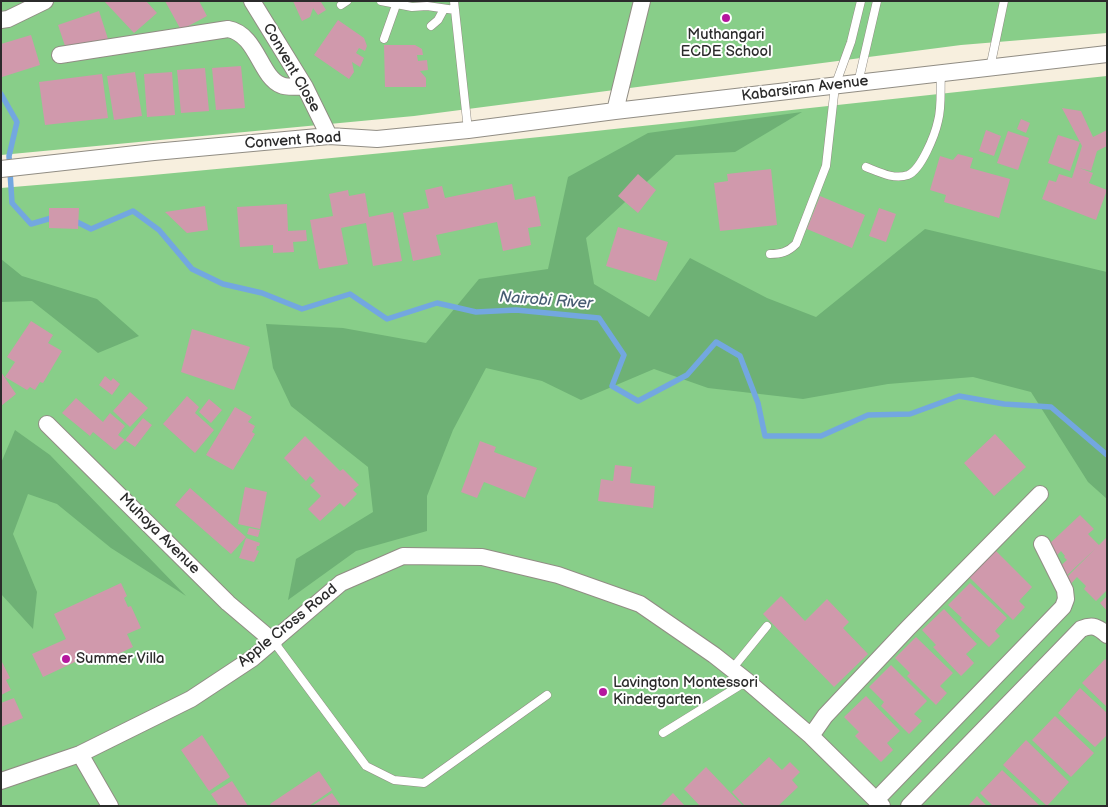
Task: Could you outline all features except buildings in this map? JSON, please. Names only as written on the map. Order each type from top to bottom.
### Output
[{"type":"street","points":[[1,20],[8,19],[45,1]]},
{"type":"street","name":"Convent Close","points":[[252,1],[304,87],[329,136]]},
{"type":"street","points":[[615,111],[642,1]]},
{"type":"street","points":[[60,55],[228,29],[237,31],[248,42],[272,79],[281,86],[304,87]]},
{"type":"street","name":"Kabarsiran Avenue","points":[[615,111],[1107,54]]},
{"type":"street","name":"Convent Road","points":[[1,169],[329,136],[377,139],[468,130],[615,111]]},
{"type":"street","name":"Muhoya Avenue","points":[[47,424],[228,603],[274,642]]},
{"type":"street","points":[[811,736],[825,716],[908,628],[1040,494]]},
{"type":"street","points":[[879,803],[1063,607],[1066,599],[1064,590],[1042,544]]},
{"type":"street","name":"Apple Cross Road","points":[[80,754],[191,699],[274,642],[341,583],[403,556],[482,557],[558,575],[640,604],[747,682],[811,736],[879,803]]},
{"type":"street","points":[[909,806],[1081,629],[1089,626],[1098,627],[1107,635]]},
{"type":"street","points":[[1,781],[80,754],[110,806]]},
{"type":"lane","points":[[381,1],[396,5],[444,9],[454,6],[468,130]]},
{"type":"lane","points":[[770,254],[785,252],[796,244],[826,166],[835,86],[851,42],[861,1]]},
{"type":"lane","points":[[858,83],[877,1]]},
{"type":"lane","points":[[990,68],[1004,1]]},
{"type":"lane","points":[[384,38],[396,5]]},
{"type":"lane","points":[[431,26],[438,20],[444,9]]},
{"type":"lane","points":[[866,168],[890,176],[902,176],[911,173],[918,167],[938,120],[941,74]]},
{"type":"lane","points":[[732,670],[767,626]]},
{"type":"lane","points":[[274,642],[366,766],[394,780],[424,783],[547,696]]},
{"type":"lane","points":[[663,733],[747,682]]},
{"type":"green space","points":[[1,1],[1107,1],[1107,33],[961,45],[414,116],[1,155]]},
{"type":"green space","points":[[1107,76],[1107,806],[1,806],[1,188],[416,150]]},
{"type":"green space","points":[[802,112],[735,152],[676,155],[586,238],[594,284],[649,317],[690,258],[767,298],[816,317],[925,229],[1107,272],[1107,499],[1088,482],[1031,392],[973,377],[888,384],[803,399],[708,388],[654,369],[581,400],[542,381],[486,368],[453,430],[427,496],[427,531],[356,551],[288,600],[296,559],[373,512],[368,467],[291,406],[273,368],[266,324],[343,328],[426,343],[479,279],[548,269],[568,177],[648,133]]},
{"type":"green space","points":[[1,259],[22,276],[97,299],[139,336],[98,353],[32,301],[1,302]]},
{"type":"green space","points":[[15,430],[50,455],[186,596],[111,548],[57,504],[28,494],[13,534],[37,592],[33,629],[1,594],[1,463]]},
{"type":"waterway","name":"Nairobi River","points":[[1,94],[17,122],[9,156],[12,203],[31,224],[55,217]]},
{"type":"waterway","name":"Nairobi River","points":[[73,220],[91,229],[133,211],[159,230],[192,269],[223,284],[262,293],[302,309],[350,294],[387,319],[437,303],[476,312],[516,310],[599,318],[624,355],[612,386],[638,401],[687,375],[716,342],[740,356],[758,403],[765,436],[821,436],[868,415],[910,414],[959,396],[1004,404],[1051,407],[1107,455]]},
{"type":"place","name":"Muthangari ECDE School","points":[[726,18]]},
{"type":"place","name":"Summer Villa","points":[[66,659]]},
{"type":"place","name":"Lavington Montessori Kindergarten","points":[[603,692]]}]
